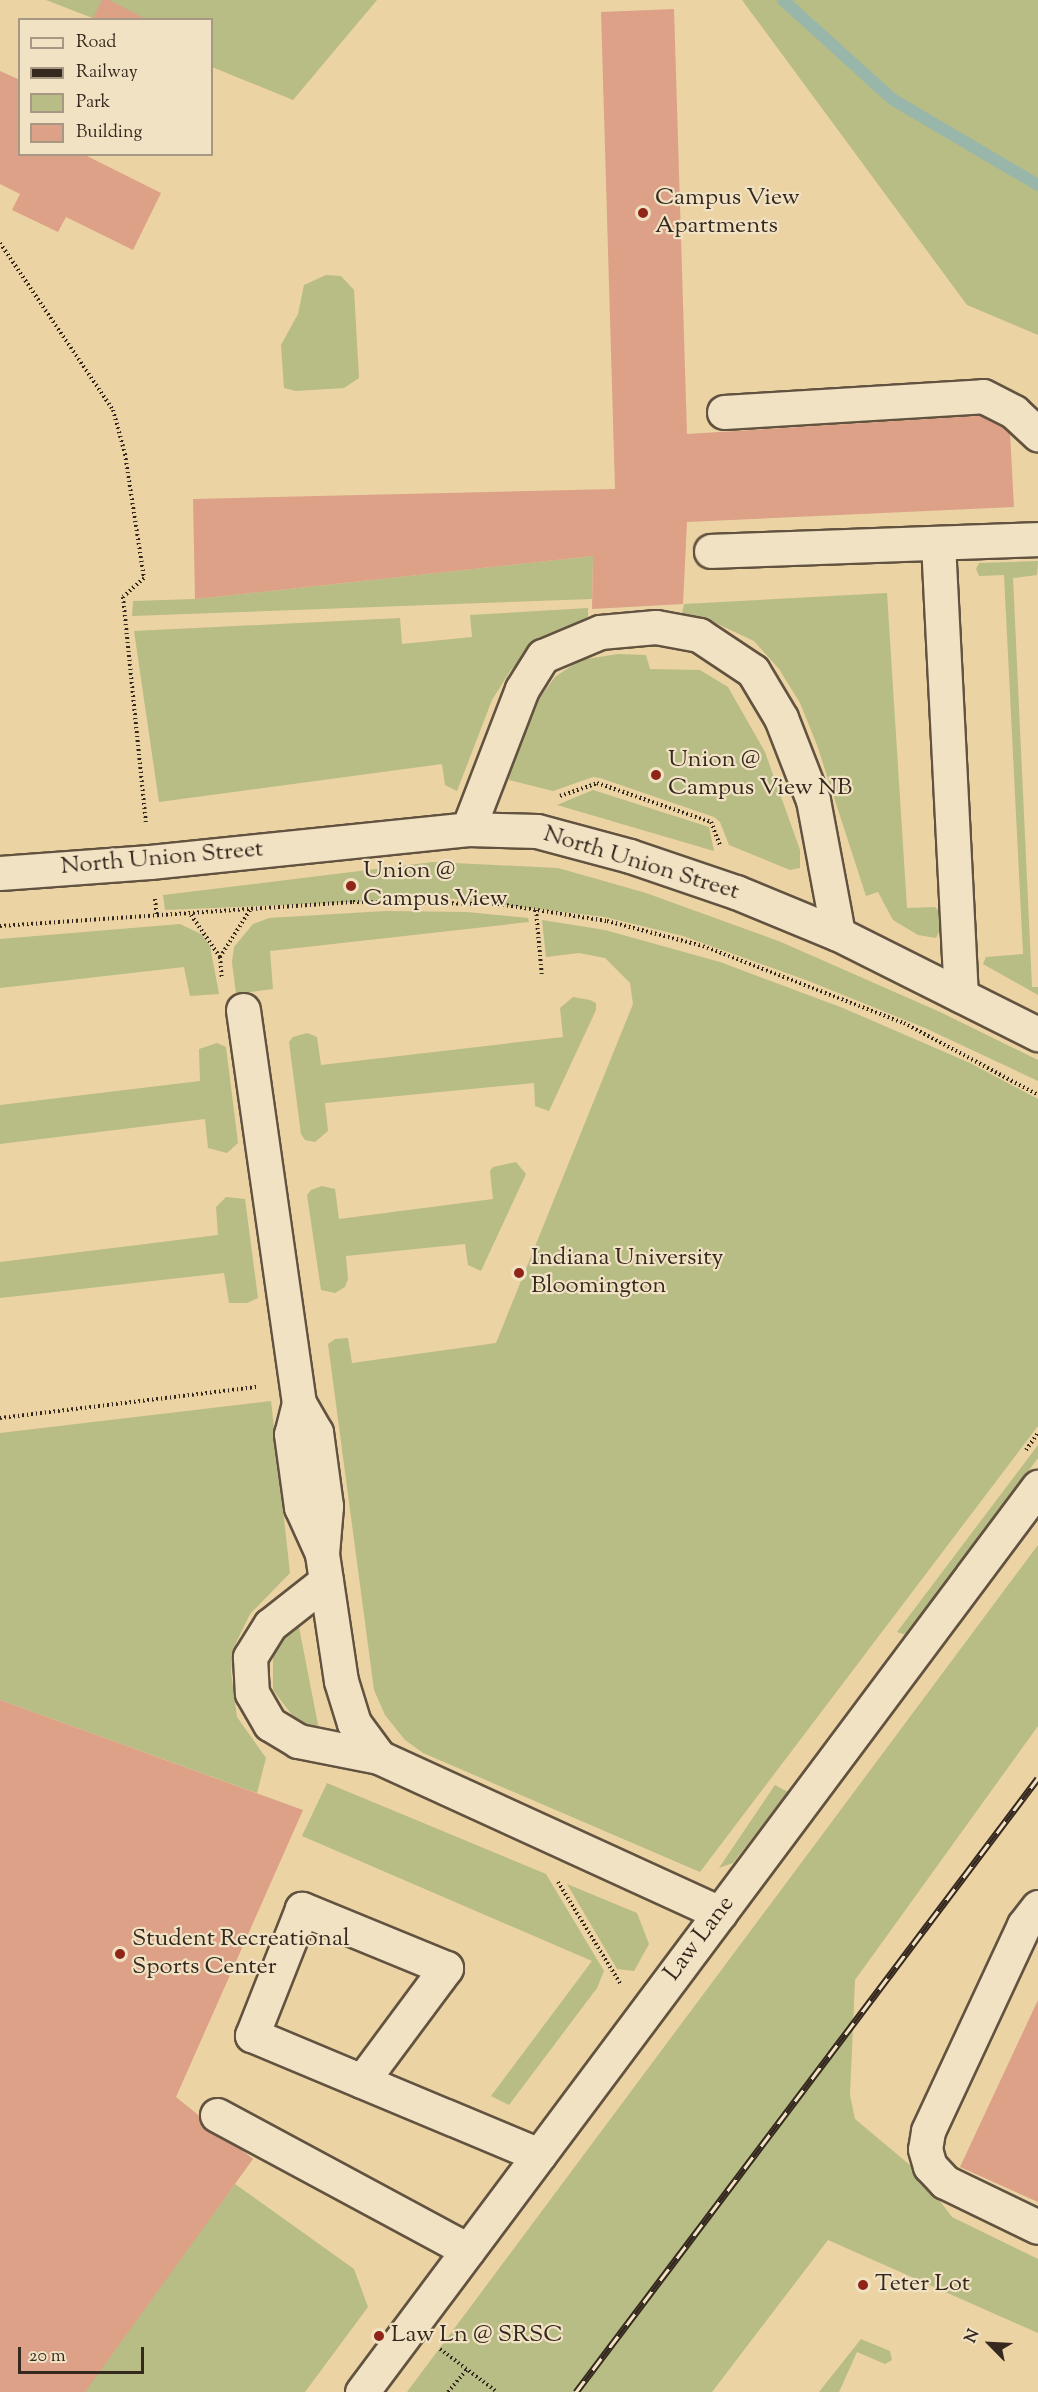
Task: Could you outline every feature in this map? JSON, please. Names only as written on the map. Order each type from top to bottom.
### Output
[{"type":"street","points":[[724,412],[983,396],[1014,412],[1038,434]]},
{"type":"street","points":[[711,551],[1038,538]]},
{"type":"street","points":[[938,543],[961,995]]},
{"type":"street","points":[[468,829],[522,689],[543,656],[600,632],[656,627],[699,635],[753,670],[781,718],[813,800],[838,934]]},
{"type":"street","name":"North Union Street","points":[[0,873],[150,862],[468,829],[537,831],[630,856],[736,892],[838,934],[1038,1034]]},
{"type":"street","points":[[233,1000],[299,1403],[316,1432],[326,1506],[324,1567],[341,1681],[354,1723],[379,1757]]},
{"type":"street","name":"Law Lane","points":[[362,2392],[1038,1487]]},
{"type":"street","points":[[324,1567],[270,1625],[250,1657],[252,1693],[270,1724],[298,1741],[379,1757],[720,1913]]},
{"type":"street","points":[[1038,1907],[1014,1947],[928,2131],[925,2150],[930,2166],[945,2182],[1038,2227]]},
{"type":"street","points":[[362,2081],[446,1968],[302,1908],[252,2035],[362,2081],[539,2155]]},
{"type":"street","points":[[217,2115],[468,2250]]},
{"type":"path","points":[[0,243],[113,410],[126,454],[144,578],[123,597],[157,917]]},
{"type":"path","points":[[555,798],[597,783],[711,822],[724,850]]},
{"type":"path","points":[[0,926],[190,915],[353,902],[498,904],[607,921],[703,946],[904,1023],[1038,1095]]},
{"type":"path","points":[[220,957],[250,910]]},
{"type":"path","points":[[536,910],[542,977]]},
{"type":"path","points":[[190,915],[220,957],[233,1000]]},
{"type":"path","points":[[0,1418],[262,1386]]},
{"type":"path","points":[[553,1873],[623,1989],[630,1980]]},
{"type":"path","points":[[448,2392],[467,2369]]},
{"type":"green space","points":[[46,0],[377,0],[293,100],[213,67],[213,18],[92,18]]},
{"type":"green space","points":[[742,0],[1038,0],[1038,335],[967,305]]},
{"type":"green space","points":[[326,275],[341,276],[354,290],[359,378],[344,388],[296,391],[284,388],[281,345],[298,314],[304,285]]},
{"type":"green space","points":[[593,556],[592,599],[132,616],[133,601],[195,599]]},
{"type":"green space","points":[[1038,561],[1037,575],[1013,578],[1032,987],[1038,987],[1038,995],[983,964],[986,957],[1023,954],[1004,575],[979,576],[976,569],[979,563]]},
{"type":"green space","points":[[887,593],[907,908],[935,907],[939,911],[942,925],[936,938],[918,935],[893,920],[878,892],[866,896],[817,745],[800,703],[779,669],[754,641],[709,620],[682,614],[684,604]]},
{"type":"green space","points":[[588,608],[588,619],[545,635],[511,670],[492,700],[457,791],[445,785],[442,764],[159,802],[134,631],[400,618],[402,644],[472,637],[470,615]]},
{"type":"green space","points":[[618,654],[646,655],[650,669],[700,670],[728,687],[765,752],[800,850],[800,868],[790,870],[729,845],[720,822],[714,817],[600,778],[593,777],[553,791],[509,780],[507,762],[535,704],[555,677],[580,660]]},
{"type":"green space","points":[[593,790],[709,827],[714,851],[557,805]]},
{"type":"green space","points":[[433,862],[558,868],[646,893],[781,942],[940,1012],[1038,1060],[1038,1081],[925,1028],[806,980],[683,936],[605,917],[447,898],[165,910],[163,895]]},
{"type":"green space","points":[[385,911],[467,912],[528,918],[529,922],[270,951],[273,989],[236,994],[232,962],[234,947],[253,924],[269,918]]},
{"type":"green space","points":[[542,920],[605,930],[720,962],[843,1008],[970,1063],[1038,1099],[1038,1426],[700,1872],[423,1753],[405,1740],[385,1715],[374,1690],[328,1344],[335,1339],[348,1338],[352,1363],[496,1343],[633,1004],[630,983],[605,958],[579,953],[546,957]]},
{"type":"green space","points":[[180,924],[201,934],[210,946],[219,994],[190,996],[184,967],[0,988],[0,939]]},
{"type":"green space","points":[[573,997],[596,1003],[596,1010],[549,1111],[535,1106],[534,1083],[325,1103],[328,1131],[315,1142],[305,1140],[301,1134],[289,1042],[293,1037],[307,1033],[317,1037],[321,1065],[563,1037],[560,1008]]},
{"type":"green space","points":[[217,1043],[226,1047],[238,1143],[227,1153],[208,1148],[205,1119],[0,1144],[0,1105],[200,1081],[199,1049]]},
{"type":"green space","points":[[516,1162],[526,1174],[481,1271],[468,1265],[465,1244],[346,1256],[348,1279],[345,1287],[335,1293],[321,1290],[307,1195],[311,1190],[322,1186],[335,1189],[339,1219],[493,1199],[490,1171],[493,1167]]},
{"type":"green space","points":[[226,1197],[245,1199],[258,1298],[247,1303],[229,1303],[224,1273],[0,1298],[0,1262],[218,1235],[216,1207]]},
{"type":"green space","points":[[271,1401],[290,1573],[250,1614],[233,1649],[231,1672],[237,1717],[266,1758],[257,1793],[0,1700],[0,1433]]},
{"type":"green space","points":[[1038,1445],[1038,1458],[906,1635],[897,1632]]},
{"type":"green space","points":[[1038,1545],[1038,1726],[855,1980],[850,2095],[855,2119],[917,2171],[952,2217],[1038,2259],[1038,2333],[828,2240],[712,2392],[407,2392]]},
{"type":"green space","points":[[298,1622],[319,1730],[295,1719],[273,1690],[273,1654],[281,1638]]},
{"type":"green space","points":[[327,1783],[546,1874],[604,1971],[597,1988],[509,2105],[491,2096],[592,1961],[302,1836]]},
{"type":"green space","points":[[775,1785],[788,1792],[733,1863],[719,1868]]},
{"type":"green space","points":[[567,1884],[637,1913],[649,1944],[634,1971],[617,1969]]},
{"type":"green space","points":[[235,2184],[354,2269],[368,2307],[305,2392],[82,2392]]},
{"type":"green space","points":[[861,2339],[890,2351],[892,2360],[885,2364],[857,2352],[839,2392],[819,2392]]},
{"type":"building","points":[[102,0],[109,0],[144,18],[93,18]]},
{"type":"building","name":"Campus View Apartments","points":[[674,9],[687,434],[1009,414],[1014,507],[687,522],[683,604],[592,609],[593,556],[195,599],[193,499],[615,489],[601,12]]},
{"type":"building","points":[[0,71],[18,79],[18,156],[87,156],[161,193],[133,250],[66,217],[58,232],[12,210],[20,194],[0,184]]},
{"type":"building","name":"Student Recreational Sports Center","points":[[0,1700],[303,1810],[176,2097],[253,2159],[85,2392],[0,2392]]},
{"type":"building","points":[[1038,2000],[1038,2202],[960,2167]]},
{"type":"waterway","points":[[783,0],[892,99],[1038,185]]},
{"type":"railway","points":[[576,2392],[1038,1778]]},
{"type":"place","name":"Campus View Apartments","points":[[643,213]]},
{"type":"place","name":"Union @ Campus View NB","points":[[656,775]]},
{"type":"place","name":"Union @ Campus View","points":[[351,886]]},
{"type":"place","name":"Indiana University Bloomington","points":[[519,1273]]},
{"type":"place","name":"Student Recreational Sports Center","points":[[120,1954]]},
{"type":"place","name":"Teter Lot","points":[[863,2285]]},
{"type":"place","name":"Law Ln @ SRSC","points":[[379,2336]]}]
